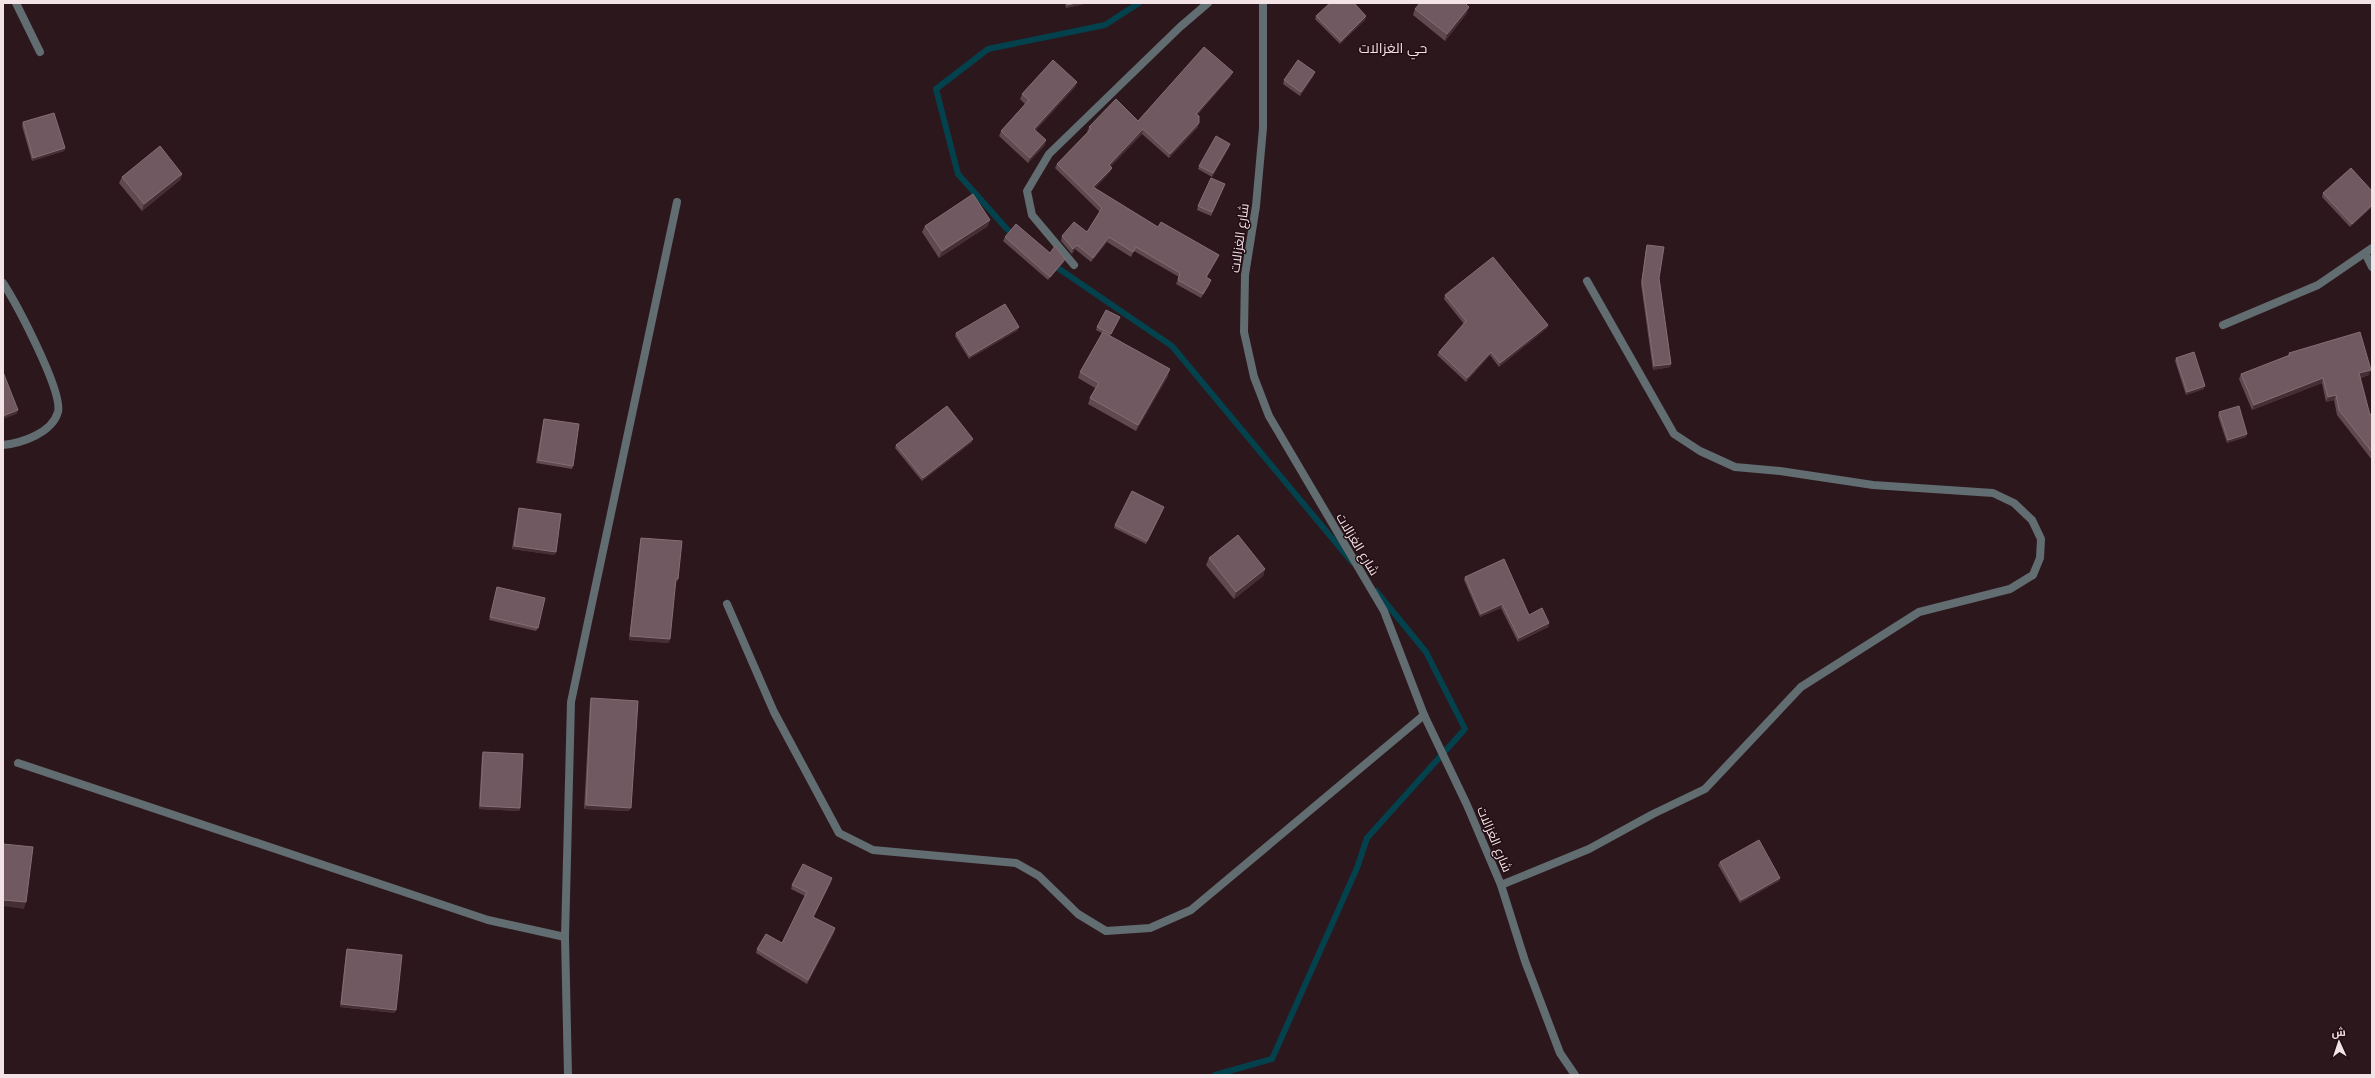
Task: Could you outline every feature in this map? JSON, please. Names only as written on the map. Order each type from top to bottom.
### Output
[{"type":"street","points":[[16,3],[40,52]]},
{"type":"street","points":[[1074,265],[1032,215],[1027,191],[1049,154],[1180,27],[1208,3]]},
{"type":"street","name":"شارع الغزالات","points":[[1263,3],[1262,128],[1256,206],[1245,275],[1244,332],[1254,377],[1269,416],[1384,611],[1424,715],[1467,805],[1501,885],[1525,961],[1560,1053],[1575,1075]]},
{"type":"street","points":[[568,1075],[565,937],[571,702],[677,202]]},
{"type":"street","points":[[2223,325],[2318,284],[2372,248]]},
{"type":"street","points":[[2365,253],[2372,266]]},
{"type":"street","points":[[1501,885],[1589,849],[1653,814],[1705,789],[1801,687],[1919,612],[2010,588],[2033,575],[2040,558],[2041,539],[2032,520],[2014,503],[1993,493],[1873,485],[1780,471],[1735,467],[1700,451],[1674,434],[1587,281]]},
{"type":"street","points":[[3,283],[16,304],[56,392],[58,412],[49,427],[19,444],[3,446]]},
{"type":"street","points":[[727,604],[774,712],[839,833],[873,850],[1016,863],[1040,876],[1078,914],[1106,931],[1150,928],[1191,910],[1424,715]]},
{"type":"street","points":[[18,762],[488,920],[565,937]]},
{"type":"building","points":[[1330,3],[1354,3],[1366,16],[1341,41],[1316,16]]},
{"type":"building","points":[[1420,3],[1465,3],[1469,7],[1447,34],[1415,9]]},
{"type":"building","points":[[1204,47],[1233,72],[1196,114],[1199,116],[1199,123],[1170,154],[1143,129],[1109,165],[1112,168],[1093,187],[1158,227],[1161,222],[1219,255],[1206,277],[1211,280],[1203,294],[1178,280],[1180,273],[1136,247],[1133,252],[1109,237],[1093,258],[1077,245],[1073,249],[1062,236],[1074,222],[1087,232],[1102,208],[1057,164],[1091,129],[1089,127],[1116,99],[1138,121]]},
{"type":"building","points":[[1053,60],[1077,82],[1034,129],[1046,140],[1030,158],[1001,131],[1029,100],[1022,94]]},
{"type":"building","points":[[1298,60],[1315,72],[1301,92],[1284,80]]},
{"type":"building","points":[[54,113],[65,148],[33,158],[23,122]]},
{"type":"building","points":[[1216,136],[1230,144],[1213,173],[1199,166]]},
{"type":"building","points":[[160,146],[182,174],[144,204],[122,177]]},
{"type":"building","points":[[2351,168],[2372,191],[2372,205],[2352,224],[2323,193]]},
{"type":"building","points":[[1211,178],[1225,184],[1212,212],[1198,206]]},
{"type":"building","points":[[973,194],[990,220],[942,251],[925,226]]},
{"type":"building","points":[[1016,224],[1050,253],[1055,246],[1065,259],[1050,277],[1005,237]]},
{"type":"building","points":[[1647,245],[1664,247],[1659,278],[1671,364],[1654,366],[1642,281]]},
{"type":"building","points":[[1493,257],[1548,325],[1500,363],[1491,352],[1467,378],[1439,352],[1466,321],[1445,295]]},
{"type":"building","points":[[1005,304],[1019,327],[970,356],[956,333]]},
{"type":"building","points":[[1106,310],[1120,317],[1111,334],[1097,327]]},
{"type":"building","points":[[1103,332],[1170,369],[1138,425],[1090,398],[1099,383],[1080,372]]},
{"type":"building","points":[[2360,332],[2371,370],[2359,373],[2370,415],[2372,413],[2372,452],[2339,410],[2336,395],[2328,397],[2323,378],[2254,405],[2241,374],[2290,355],[2289,353]]},
{"type":"building","points":[[2194,352],[2205,386],[2187,392],[2176,358]]},
{"type":"building","points":[[3,372],[18,410],[3,416]]},
{"type":"building","points":[[947,406],[973,439],[923,478],[896,445]]},
{"type":"building","points":[[2239,406],[2247,434],[2228,440],[2219,412]]},
{"type":"building","points":[[544,419],[579,424],[573,466],[538,460]]},
{"type":"building","points":[[1132,491],[1164,507],[1147,541],[1115,525]]},
{"type":"building","points":[[519,508],[561,514],[556,552],[514,546]]},
{"type":"building","points":[[1238,535],[1265,569],[1236,592],[1209,558]]},
{"type":"building","points":[[641,538],[682,541],[678,579],[676,579],[670,639],[630,636]]},
{"type":"building","points":[[1504,559],[1529,615],[1542,608],[1549,623],[1519,638],[1502,604],[1481,614],[1465,577]]},
{"type":"building","points":[[497,587],[545,598],[538,628],[490,617]]},
{"type":"building","points":[[591,698],[638,701],[631,808],[586,805]]},
{"type":"building","points":[[483,752],[523,754],[520,808],[480,806]]},
{"type":"building","points":[[1759,840],[1780,878],[1741,900],[1720,862]]},
{"type":"building","points":[[3,844],[33,847],[26,902],[3,900]]},
{"type":"building","points":[[803,864],[832,878],[813,917],[835,928],[808,980],[757,949],[766,934],[782,943],[807,892],[792,885]]},
{"type":"building","points":[[347,949],[402,955],[396,1010],[341,1004]]},
{"type":"waterway","points":[[1014,237],[958,174],[936,89],[988,49],[1105,25],[1139,3]]},
{"type":"waterway","points":[[1052,264],[1172,346],[1352,562]]},
{"type":"waterway","points":[[1215,1075],[1272,1059],[1357,868],[1367,838],[1465,729],[1426,652],[1376,591]]},
{"type":"district","name":"حي الغزالات","points":[[1393,48]]}]
